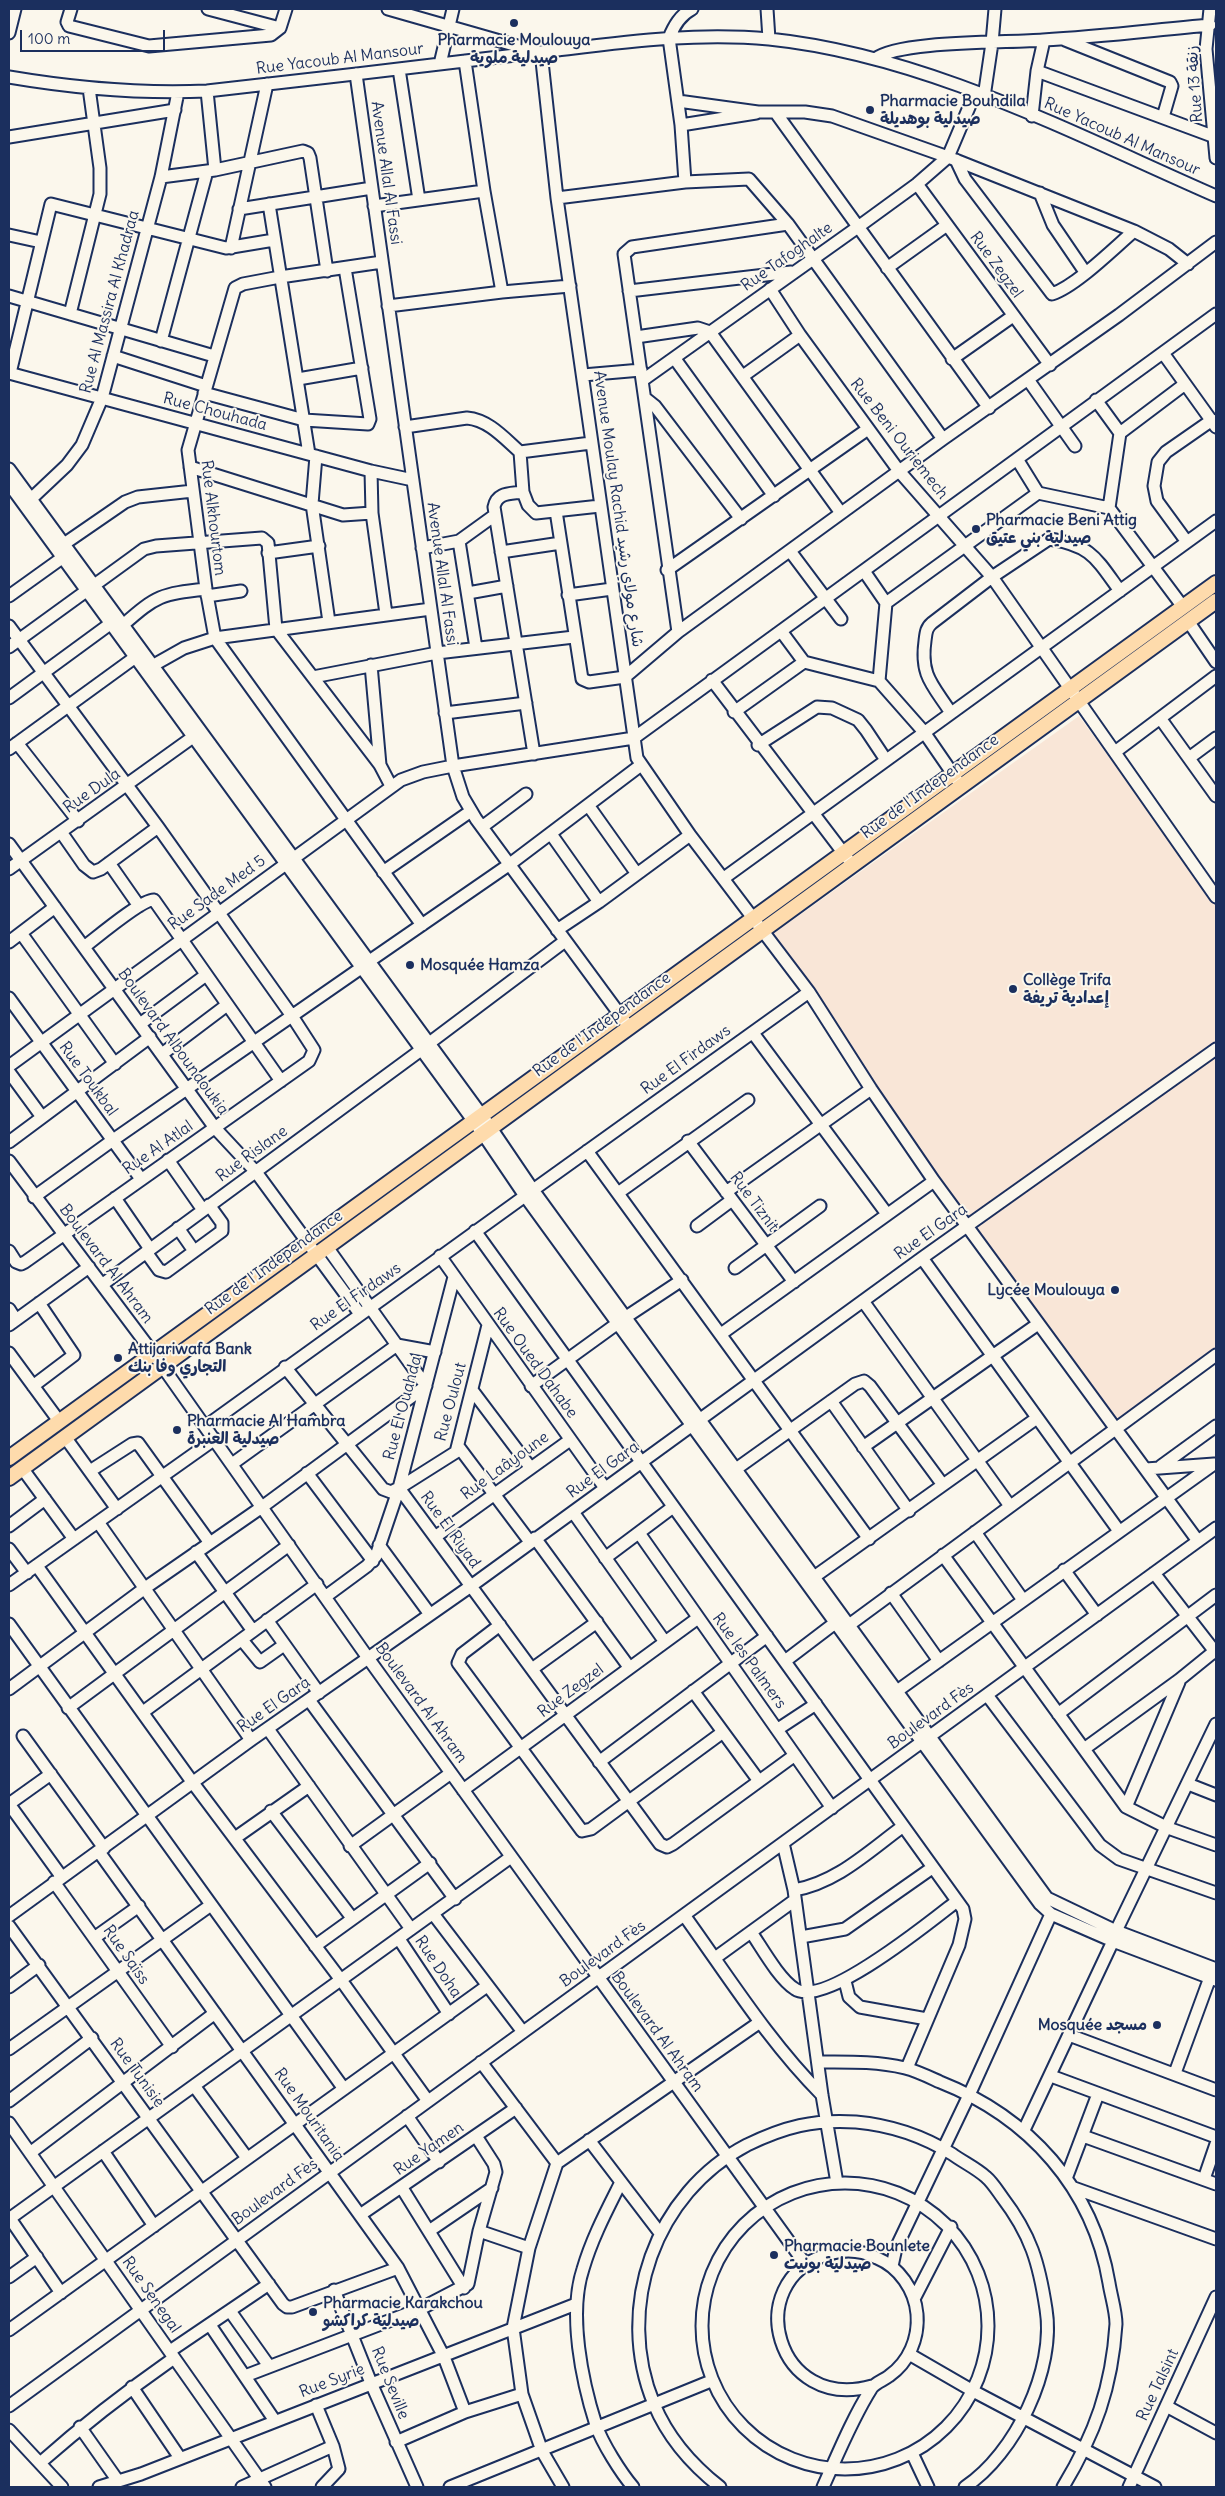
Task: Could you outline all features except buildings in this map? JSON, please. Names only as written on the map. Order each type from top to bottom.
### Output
[{"type":"main road","name":"Rue de l'Independance","points":[[958,780],[1072,689],[1216,583]]},
{"type":"main road","name":"Rue de l'Independance","points":[[9,1458],[478,1119],[624,1021],[958,780],[1080,700],[1216,601]]},
{"type":"main road","name":"Rue de l'Independance","points":[[9,1478],[487,1131],[624,1021]]},
{"type":"street","points":[[9,33],[15,9]]},
{"type":"street","points":[[71,9],[67,22],[69,26],[149,46],[271,35],[280,28],[286,9]]},
{"type":"street","points":[[208,9],[280,28]]},
{"type":"street","points":[[388,9],[407,12],[541,52]]},
{"type":"street","points":[[440,64],[453,9]]},
{"type":"street","points":[[767,9],[769,39]]},
{"type":"street","points":[[952,159],[979,95],[992,43],[995,9]]},
{"type":"street","name":"Rue 13 زنقة","points":[[1210,9],[1210,25],[1206,49],[1216,158]]},
{"type":"street","points":[[685,182],[682,125],[669,38],[673,27],[686,10]]},
{"type":"street","points":[[875,59],[882,53],[896,49],[1062,39],[1210,25]]},
{"type":"street","name":"Rue Yacoub Al Mansour","points":[[9,78],[89,88],[178,92],[207,91],[669,38],[769,39],[875,59],[913,70],[1032,116],[1216,196]]},
{"type":"street","points":[[1062,39],[1170,82],[1172,86],[1163,117]]},
{"type":"street","points":[[1032,116],[1037,71],[1044,40]]},
{"type":"street","name":"Avenue Moulay Rachid شارع مولاي رشيد","points":[[541,52],[557,198],[637,758],[690,835],[809,992],[870,1089],[934,1181],[969,1226],[1038,1324],[1198,1541]]},
{"type":"street","points":[[465,61],[484,191],[502,292]]},
{"type":"street","points":[[399,69],[420,200]]},
{"type":"street","points":[[1037,71],[1215,137]]},
{"type":"street","name":"Avenue Allal Al Fassi","points":[[356,74],[453,766],[463,797],[471,811],[624,1021]]},
{"type":"street","points":[[231,248],[248,163],[267,84]]},
{"type":"street","points":[[70,314],[100,194],[89,88]]},
{"type":"street","points":[[161,341],[187,240],[211,170],[207,91]]},
{"type":"street","name":"Rue Al Massira Al Khadraa","points":[[31,500],[67,466],[82,445],[102,398],[161,177],[178,92]]},
{"type":"street","points":[[678,101],[758,112],[805,112],[832,116],[952,159],[1134,231],[1162,245],[1188,264]]},
{"type":"street","points":[[9,137],[175,110]]},
{"type":"street","points":[[682,125],[758,112]]},
{"type":"street","points":[[776,113],[989,408]]},
{"type":"street","points":[[161,177],[211,170],[303,152],[308,153],[327,270]]},
{"type":"street","points":[[952,159],[965,180],[1046,290],[1052,294],[1058,292],[1085,272],[1134,231]]},
{"type":"street","name":"Rue Tafoghalte","points":[[642,375],[675,359],[794,271],[952,159]]},
{"type":"street","points":[[557,198],[685,182],[749,178],[788,224],[943,439]]},
{"type":"street","name":"Rue Zegzel","points":[[917,184],[1050,365]]},
{"type":"street","points":[[239,209],[372,188]]},
{"type":"street","points":[[374,206],[484,191]]},
{"type":"street","points":[[1040,193],[1053,225],[1085,272]]},
{"type":"street","points":[[10,373],[51,204],[187,240],[231,248],[274,240]]},
{"type":"street","points":[[269,204],[304,420],[313,455],[312,504],[329,622]]},
{"type":"street","points":[[678,632],[667,570],[642,375],[624,254],[632,248],[788,224]]},
{"type":"street","points":[[888,268],[947,225]]},
{"type":"street","points":[[9,235],[41,242]]},
{"type":"street","points":[[556,511],[580,674],[584,681],[625,677],[678,632],[943,439],[1029,381],[1216,242]]},
{"type":"street","points":[[280,277],[382,262]]},
{"type":"street","points":[[113,356],[205,390],[304,420],[368,424],[370,419],[345,268]]},
{"type":"street","points":[[629,291],[794,271]]},
{"type":"street","name":"Rue Alkhourtom","points":[[214,638],[206,592],[188,450],[235,288],[243,284],[280,277]]},
{"type":"street","points":[[388,306],[570,286]]},
{"type":"street","name":"Rue Beni Ouriemech","points":[[770,289],[800,334],[899,471],[992,577],[1215,893]]},
{"type":"street","points":[[9,296],[214,356]]},
{"type":"street","points":[[634,738],[1216,314]]},
{"type":"street","points":[[952,359],[1013,316]]},
{"type":"street","points":[[636,336],[698,328],[710,332],[841,513]]},
{"type":"street","points":[[743,376],[800,334]]},
{"type":"street","points":[[1163,353],[1214,424],[1166,452],[1158,462],[1154,486],[1157,501],[1187,542]]},
{"type":"street","points":[[675,359],[774,496]]},
{"type":"street","points":[[298,379],[362,368]]},
{"type":"street","name":"Rue Chouhada","points":[[10,373],[371,471],[413,480]]},
{"type":"street","points":[[583,375],[642,375]]},
{"type":"street","points":[[1029,381],[1075,446]]},
{"type":"street","points":[[1120,434],[1185,384]]},
{"type":"street","points":[[645,398],[655,406],[741,519]]},
{"type":"street","points":[[1096,400],[1120,434],[1109,508]]},
{"type":"street","points":[[180,419],[188,450]]},
{"type":"street","points":[[405,427],[476,419],[484,422],[520,452],[524,492],[528,505],[533,512],[600,506]]},
{"type":"street","points":[[667,570],[868,429]]},
{"type":"street","points":[[520,452],[591,443]]},
{"type":"street","points":[[1018,459],[1038,493]]},
{"type":"street","points":[[190,466],[343,515],[372,513]]},
{"type":"street","points":[[9,469],[64,544],[110,624],[152,666],[289,861],[487,1131],[529,1193],[695,1422],[836,1623],[927,1739],[1047,1898],[1115,1936]]},
{"type":"street","points":[[371,471],[372,513],[386,614]]},
{"type":"street","points":[[9,485],[62,558],[123,625],[139,655],[193,738],[289,861]]},
{"type":"street","points":[[64,544],[125,502],[138,497],[193,491]]},
{"type":"street","points":[[524,492],[501,495],[497,498],[494,507],[518,644],[534,754]]},
{"type":"street","points":[[886,603],[1038,493],[1109,508],[1183,607]]},
{"type":"street","points":[[422,548],[459,542],[495,515]]},
{"type":"street","points":[[724,878],[1216,521]]},
{"type":"street","points":[[9,647],[144,549],[259,537],[268,543],[276,628],[380,765],[391,786]]},
{"type":"street","points":[[951,713],[925,671],[923,658],[926,630],[932,622],[992,577],[1049,539],[1086,548],[1120,590]]},
{"type":"street","points":[[459,542],[476,648]]},
{"type":"street","points":[[501,552],[560,542]]},
{"type":"street","points":[[268,553],[319,546]]},
{"type":"street","points":[[790,551],[841,619]]},
{"type":"street","points":[[9,596],[62,558]]},
{"type":"street","points":[[864,571],[886,603],[880,681]]},
{"type":"street","points":[[468,593],[507,586]]},
{"type":"street","points":[[568,595],[612,589]]},
{"type":"street","points":[[123,625],[147,604],[159,596],[169,593],[240,591]]},
{"type":"street","points":[[152,666],[184,648],[214,638],[276,628],[431,609]]},
{"type":"street","points":[[1188,621],[1216,662]]},
{"type":"street","points":[[9,698],[110,624]]},
{"type":"street","points":[[9,626],[67,707],[158,827],[292,1016]]},
{"type":"street","points":[[781,631],[804,662],[880,681],[924,732],[958,780]]},
{"type":"street","points":[[312,677],[371,664],[437,653],[574,637]]},
{"type":"street","points":[[214,638],[422,925]]},
{"type":"street","points":[[78,821],[13,746],[139,655]]},
{"type":"street","points":[[734,712],[804,662]]},
{"type":"street","points":[[371,664],[380,765]]},
{"type":"street","points":[[1115,752],[1216,676]]},
{"type":"street","points":[[712,680],[758,744],[847,859]]},
{"type":"street","points":[[445,713],[526,703]]},
{"type":"street","points":[[758,744],[817,707],[832,708],[858,720],[886,760]]},
{"type":"street","points":[[1160,718],[1216,796]]},
{"type":"street","name":"Rue Dula","points":[[9,869],[193,738]]},
{"type":"street","name":"Rue Sade Med 5","points":[[9,1066],[391,786],[417,773],[634,738]]},
{"type":"street","points":[[1189,758],[1216,738]]},
{"type":"street","points":[[34,1197],[112,1140],[510,864],[641,766]]},
{"type":"street","points":[[482,827],[526,794]]},
{"type":"street","points":[[588,806],[637,874]]},
{"type":"street","points":[[383,872],[471,811]]},
{"type":"street","points":[[61,832],[84,865],[93,872],[110,863],[158,827]]},
{"type":"street","points":[[551,834],[599,902]]},
{"type":"street","points":[[558,930],[690,835]]},
{"type":"street","name":"Boulevard Alboundoukia","points":[[9,844],[216,1128],[256,1172],[308,1242],[322,1250],[365,1310],[397,1345],[426,1386]]},
{"type":"street","points":[[110,863],[139,906]]},
{"type":"street","points":[[84,947],[139,906],[149,900],[156,902],[281,1081]]},
{"type":"street","points":[[9,942],[55,907]]},
{"type":"street","points":[[21,933],[115,1064]]},
{"type":"street","name":"Rue Rislane","points":[[103,1284],[425,1047],[565,941]]},
{"type":"street","points":[[140,1024],[206,975]]},
{"type":"street","name":"Rue El Firdaws","points":[[206,1426],[285,1367],[809,992]]},
{"type":"street","name":"Rue Toukbal","points":[[9,998],[141,1180]]},
{"type":"street","points":[[162,1054],[227,1005]]},
{"type":"street","name":"Rue Al Atlal","points":[[9,1251],[18,1263],[21,1264],[216,1128],[308,1061],[314,1054],[312,1046],[292,1016]]},
{"type":"street","points":[[753,1033],[887,1214]]},
{"type":"street","points":[[9,1142],[150,1037]]},
{"type":"street","name":"Rue El Gara","points":[[9,1916],[251,1740],[471,1586],[922,1258],[1216,1049]]},
{"type":"street","points":[[9,1072],[42,1118]]},
{"type":"street","points":[[697,1226],[729,1196],[870,1089]]},
{"type":"street","points":[[618,1193],[688,1141],[748,1100]]},
{"type":"street","name":"Rue Tiznit","points":[[688,1141],[794,1282]]},
{"type":"street","points":[[587,1151],[755,1379],[790,1431],[869,1539]]},
{"type":"street","points":[[115,1198],[162,1272],[222,1231],[222,1223],[206,1207],[168,1160]]},
{"type":"street","name":"Boulevard Al Ahram","points":[[9,1161],[34,1197],[103,1284],[163,1366],[368,1658],[806,2265]]},
{"type":"street","points":[[721,1334],[934,1181]]},
{"type":"street","points":[[735,1268],[820,1206]]},
{"type":"street","points":[[178,1228],[194,1251]]},
{"type":"street","points":[[475,1231],[816,1704],[902,1827],[958,1902],[964,1914],[964,1928],[959,1945],[907,2068]]},
{"type":"street","name":"Rue Oued Dahabe","points":[[440,1256],[605,1488]]},
{"type":"street","points":[[922,1258],[1119,1531]]},
{"type":"street","points":[[9,1309],[13,1322],[89,1267]]},
{"type":"street","name":"Rue El Ouahda","points":[[373,1561],[399,1488],[454,1277]]},
{"type":"street","points":[[531,1386],[622,1320],[682,1280]]},
{"type":"street","points":[[863,1301],[1010,1506]]},
{"type":"street","points":[[33,1386],[74,1355],[39,1303]]},
{"type":"street","points":[[863,1447],[1038,1324]]},
{"type":"street","name":"Rue Oulout","points":[[399,1488],[453,1455],[458,1446],[488,1325]]},
{"type":"street","points":[[232,1464],[397,1345],[435,1352]]},
{"type":"street","points":[[9,1353],[59,1421]]},
{"type":"street","points":[[849,1625],[1216,1355]]},
{"type":"street","name":"Rue El Riyad","points":[[285,1367],[313,1405],[383,1489],[391,1492],[399,1488],[660,1844],[667,1847],[759,1780]]},
{"type":"street","points":[[736,1469],[831,1401],[864,1381],[868,1383],[943,1485]]},
{"type":"street","points":[[9,1689],[145,1588],[262,1507],[426,1386]]},
{"type":"street","points":[[472,1390],[530,1467]]},
{"type":"street","points":[[831,1401],[909,1511]]},
{"type":"street","points":[[814,1576],[909,1511],[977,1459],[1037,1418]]},
{"type":"street","points":[[695,1422],[736,1469],[897,1691],[927,1739],[1036,1899],[1051,1914],[1214,1974],[1175,2073]]},
{"type":"street","points":[[1160,1467],[1216,1426]]},
{"type":"street","points":[[65,1436],[117,1509]]},
{"type":"street","points":[[9,1585],[215,1439]]},
{"type":"street","name":"Rue Laâyoune","points":[[436,1537],[530,1467],[570,1440]]},
{"type":"street","points":[[90,1471],[132,1444],[138,1443],[210,1543]]},
{"type":"street","points":[[458,1446],[597,1622],[629,1667]]},
{"type":"street","points":[[1146,1469],[1215,1464]]},
{"type":"street","points":[[897,1691],[1215,1464]]},
{"type":"street","points":[[22,1468],[74,1539]]},
{"type":"street","points":[[307,1473],[373,1561],[325,1597]]},
{"type":"street","points":[[9,1526],[45,1499]]},
{"type":"street","points":[[605,1558],[674,1507]]},
{"type":"street","points":[[573,1512],[665,1642]]},
{"type":"street","points":[[98,1522],[251,1740]]},
{"type":"street","name":"Boulevard Fès","points":[[9,2405],[1216,1528]]},
{"type":"street","points":[[975,1532],[1023,1600]]},
{"type":"street","name":"Rue les Palmers","points":[[639,1533],[832,1808]]},
{"type":"street","points":[[68,1708],[226,1594],[290,1545]]},
{"type":"street","points":[[379,1545],[429,1614]]},
{"type":"street","points":[[9,1549],[27,1573]]},
{"type":"street","points":[[196,1552],[253,1631]]},
{"type":"street","points":[[943,1556],[1126,1807],[1168,1828],[1216,1845]]},
{"type":"street","points":[[36,1566],[193,1783],[395,2053],[428,2101]]},
{"type":"street","points":[[1064,1570],[1097,1615]]},
{"type":"street","points":[[1084,1749],[1180,1680],[1215,1652],[1154,1573]]},
{"type":"street","points":[[143,1712],[317,1584]]},
{"type":"street","points":[[891,1593],[939,1660]]},
{"type":"street","points":[[1058,1714],[1216,1595]]},
{"type":"street","name":"Rue Zegzel","points":[[463,1790],[698,1618]]},
{"type":"street","points":[[267,1620],[314,1697],[455,1899]]},
{"type":"street","points":[[532,1669],[597,1622]]},
{"type":"street","points":[[785,1661],[836,1623]]},
{"type":"street","points":[[9,1624],[38,1668],[344,2089]]},
{"type":"street","points":[[500,1625],[462,1654],[458,1663],[582,1831],[591,1829],[723,1732]]},
{"type":"street","points":[[600,1762],[767,1636]]},
{"type":"street","points":[[242,1640],[260,1662],[284,1645]]},
{"type":"street","points":[[1126,1807],[1180,1680]]},
{"type":"street","points":[[693,1691],[759,1780],[795,1755]]},
{"type":"street","points":[[987,1695],[1091,1837],[1119,1858],[1216,1893]]},
{"type":"street","points":[[778,1729],[816,1704]]},
{"type":"street","points":[[1024,2130],[1188,1784],[1212,1745],[1216,1724]]},
{"type":"street","points":[[268,1729],[411,1929]]},
{"type":"street","name":"Rue Mouritania","points":[[23,1736],[51,1774],[139,1906],[398,2268],[444,2357],[466,2412]]},
{"type":"street","points":[[350,1846],[451,1773]]},
{"type":"street","points":[[9,1804],[51,1774]]},
{"type":"street","points":[[1188,1784],[1216,1795]]},
{"type":"street","points":[[235,1838],[309,1786]]},
{"type":"street","name":"Rue Saïss","points":[[9,1804],[94,1938],[172,2047]]},
{"type":"street","points":[[271,1811],[352,1918]]},
{"type":"street","points":[[715,1958],[751,1932],[795,1895],[835,1876],[902,1827]]},
{"type":"street","points":[[783,1843],[795,1895],[810,1993],[822,2096],[837,2184]]},
{"type":"street","points":[[62,2293],[9,2218],[195,2087],[411,1929],[434,1915],[511,1857]]},
{"type":"street","points":[[316,1946],[430,1863]]},
{"type":"street","points":[[801,1937],[846,1929],[932,1868]]},
{"type":"street","points":[[751,1932],[788,1984],[796,1991],[810,1993],[844,1981],[958,1902]]},
{"type":"street","points":[[9,2049],[211,1905]]},
{"type":"street","points":[[94,1938],[139,1906]]},
{"type":"street","points":[[892,2266],[896,2248],[970,2093],[1051,1914]]},
{"type":"street","points":[[434,1915],[523,2032]]},
{"type":"street","points":[[684,1915],[760,2022],[803,2076],[822,2096]]},
{"type":"street","name":"Rue Tunisie","points":[[9,1926],[287,2307],[334,2290]]},
{"type":"street","name":"Rue Doha","points":[[399,1939],[449,2014]]},
{"type":"street","points":[[9,1987],[39,1965]]},
{"type":"street","points":[[844,1981],[849,1997],[860,2007],[927,2019]]},
{"type":"street","points":[[9,2330],[488,1986]]},
{"type":"street","points":[[30,2153],[215,2013]]},
{"type":"street","points":[[563,2487],[542,2451],[522,2394],[513,2328],[529,2248],[557,2163],[760,2022]]},
{"type":"street","points":[[1069,2035],[1175,2073],[1216,2090]]},
{"type":"street","points":[[9,2101],[92,2038]]},
{"type":"street","points":[[819,2062],[865,2061],[907,2068],[970,2093],[1024,2130],[1067,2176],[1074,2188],[1104,2255],[1116,2322],[1109,2386],[1086,2450],[1063,2487]]},
{"type":"street","points":[[481,2062],[557,2163]]},
{"type":"street","points":[[1051,2076],[1216,2136]]},
{"type":"street","points":[[195,2087],[248,2158]]},
{"type":"street","points":[[1067,2176],[1084,2136],[1098,2094]]},
{"type":"street","name":"Rue Yamen","points":[[360,2215],[516,2108]]},
{"type":"street","points":[[407,2116],[439,2162]]},
{"type":"street","points":[[720,2487],[698,2470],[673,2439],[654,2404],[641,2362],[638,2318],[644,2274],[660,2233],[689,2190],[727,2156],[775,2131],[827,2120],[868,2123],[908,2132],[944,2149],[987,2178],[1019,2219],[1040,2266],[1048,2318],[1042,2370],[1024,2419],[1001,2454],[965,2487]]},
{"type":"street","name":"Rue Senegal","points":[[9,2123],[142,2309],[229,2439],[262,2484]]},
{"type":"street","points":[[245,2376],[420,2309],[464,2288],[470,2279],[479,2231],[496,2172],[494,2164],[476,2136]]},
{"type":"street","points":[[1084,2136],[1216,2184]]},
{"type":"street","points":[[588,2140],[660,2233]]},
{"type":"street","points":[[1204,2179],[1216,2144]]},
{"type":"street","points":[[103,2151],[154,2226]]},
{"type":"street","points":[[621,2182],[599,2226],[582,2270],[576,2304],[583,2375],[597,2428],[633,2487]]},
{"type":"street","points":[[837,2184],[878,2186],[918,2203],[952,2227],[972,2255],[985,2288],[988,2314],[986,2358],[973,2392],[957,2416],[936,2436],[912,2452],[873,2466],[832,2469],[794,2460],[759,2442],[731,2415],[711,2381],[702,2342],[700,2317],[706,2284],[724,2247],[738,2228],[763,2206],[797,2190],[837,2184]]},
{"type":"street","points":[[402,2188],[464,2288]]},
{"type":"street","points":[[429,2231],[492,2188]]},
{"type":"street","points":[[1074,2188],[1216,2239]]},
{"type":"street","points":[[914,2299],[952,2227]]},
{"type":"street","points":[[479,2231],[529,2248]]},
{"type":"street","points":[[849,2251],[871,2256],[892,2266],[901,2276],[914,2299],[917,2327],[909,2354],[893,2374],[872,2386],[846,2391],[826,2387],[808,2379],[789,2360],[779,2335],[778,2309],[788,2284],[806,2265],[819,2257],[849,2251]]},
{"type":"street","points":[[9,2277],[37,2256]]},
{"type":"street","points":[[334,2290],[398,2268]]},
{"type":"street","points":[[40,2464],[80,2428],[210,2325],[269,2284]]},
{"type":"street","name":"Rue Seville","points":[[334,2290],[371,2383],[417,2487]]},
{"type":"street","name":"Rue Talsint","points":[[1129,2487],[1216,2297]]},
{"type":"street","name":"Rue Syrie","points":[[99,2487],[444,2357],[576,2304]]},
{"type":"street","points":[[230,2311],[269,2366]]},
{"type":"street","points":[[210,2325],[275,2421]]},
{"type":"street","points":[[909,2354],[973,2392],[1155,2487]]},
{"type":"street","points":[[450,2487],[711,2381]]},
{"type":"street","points":[[823,2487],[872,2386]]},
{"type":"street","points":[[132,2387],[180,2458]]},
{"type":"street","points":[[396,2442],[466,2412],[522,2394]]},
{"type":"street","points":[[316,2405],[333,2446],[339,2469],[322,2487]]},
{"type":"street","points":[[1166,2406],[1216,2433]]},
{"type":"street","points":[[80,2428],[118,2481]]},
{"type":"street","points":[[9,2430],[62,2487]]},
{"type":"street","points":[[242,2487],[262,2484],[333,2446]]},
{"type":"street","points":[[912,2452],[928,2487]]},
{"type":"shaded area","name":"Collège Trifa إعدادية تريفة","points":[[1079,716],[1216,904],[1216,1355],[1115,1429],[967,1225],[773,934]]},
{"type":"place","name":"Pharmacie Moulouya صيدلية ملوية","points":[[514,23]]},
{"type":"place","name":"Pharmacie Bouhdila صيدلية بوهديلة","points":[[870,110]]},
{"type":"place","name":"Pharmacie Beni Attig صيدلية بني عتيق","points":[[976,529]]},
{"type":"place","name":"Mosquée Hamza","points":[[410,965]]},
{"type":"place","name":"Collège Trifa إعدادية تريفة","points":[[1013,989]]},
{"type":"place","name":"Lycée Moulouya","points":[[1115,1290]]},
{"type":"place","name":"Attijariwafa Bank التجاري وفا بنك","points":[[118,1358]]},
{"type":"place","name":"Pharmacie Al Hambra صيدلية العنبرة","points":[[177,1430]]},
{"type":"place","name":"Mosquée مسجد","points":[[1157,2025]]},
{"type":"place","name":"Pharmacie Bounlete صيدلية بونيت","points":[[774,2255]]},
{"type":"place","name":"Pharmacie Karakchou صيدلية كراكشو","points":[[313,2312]]}]
